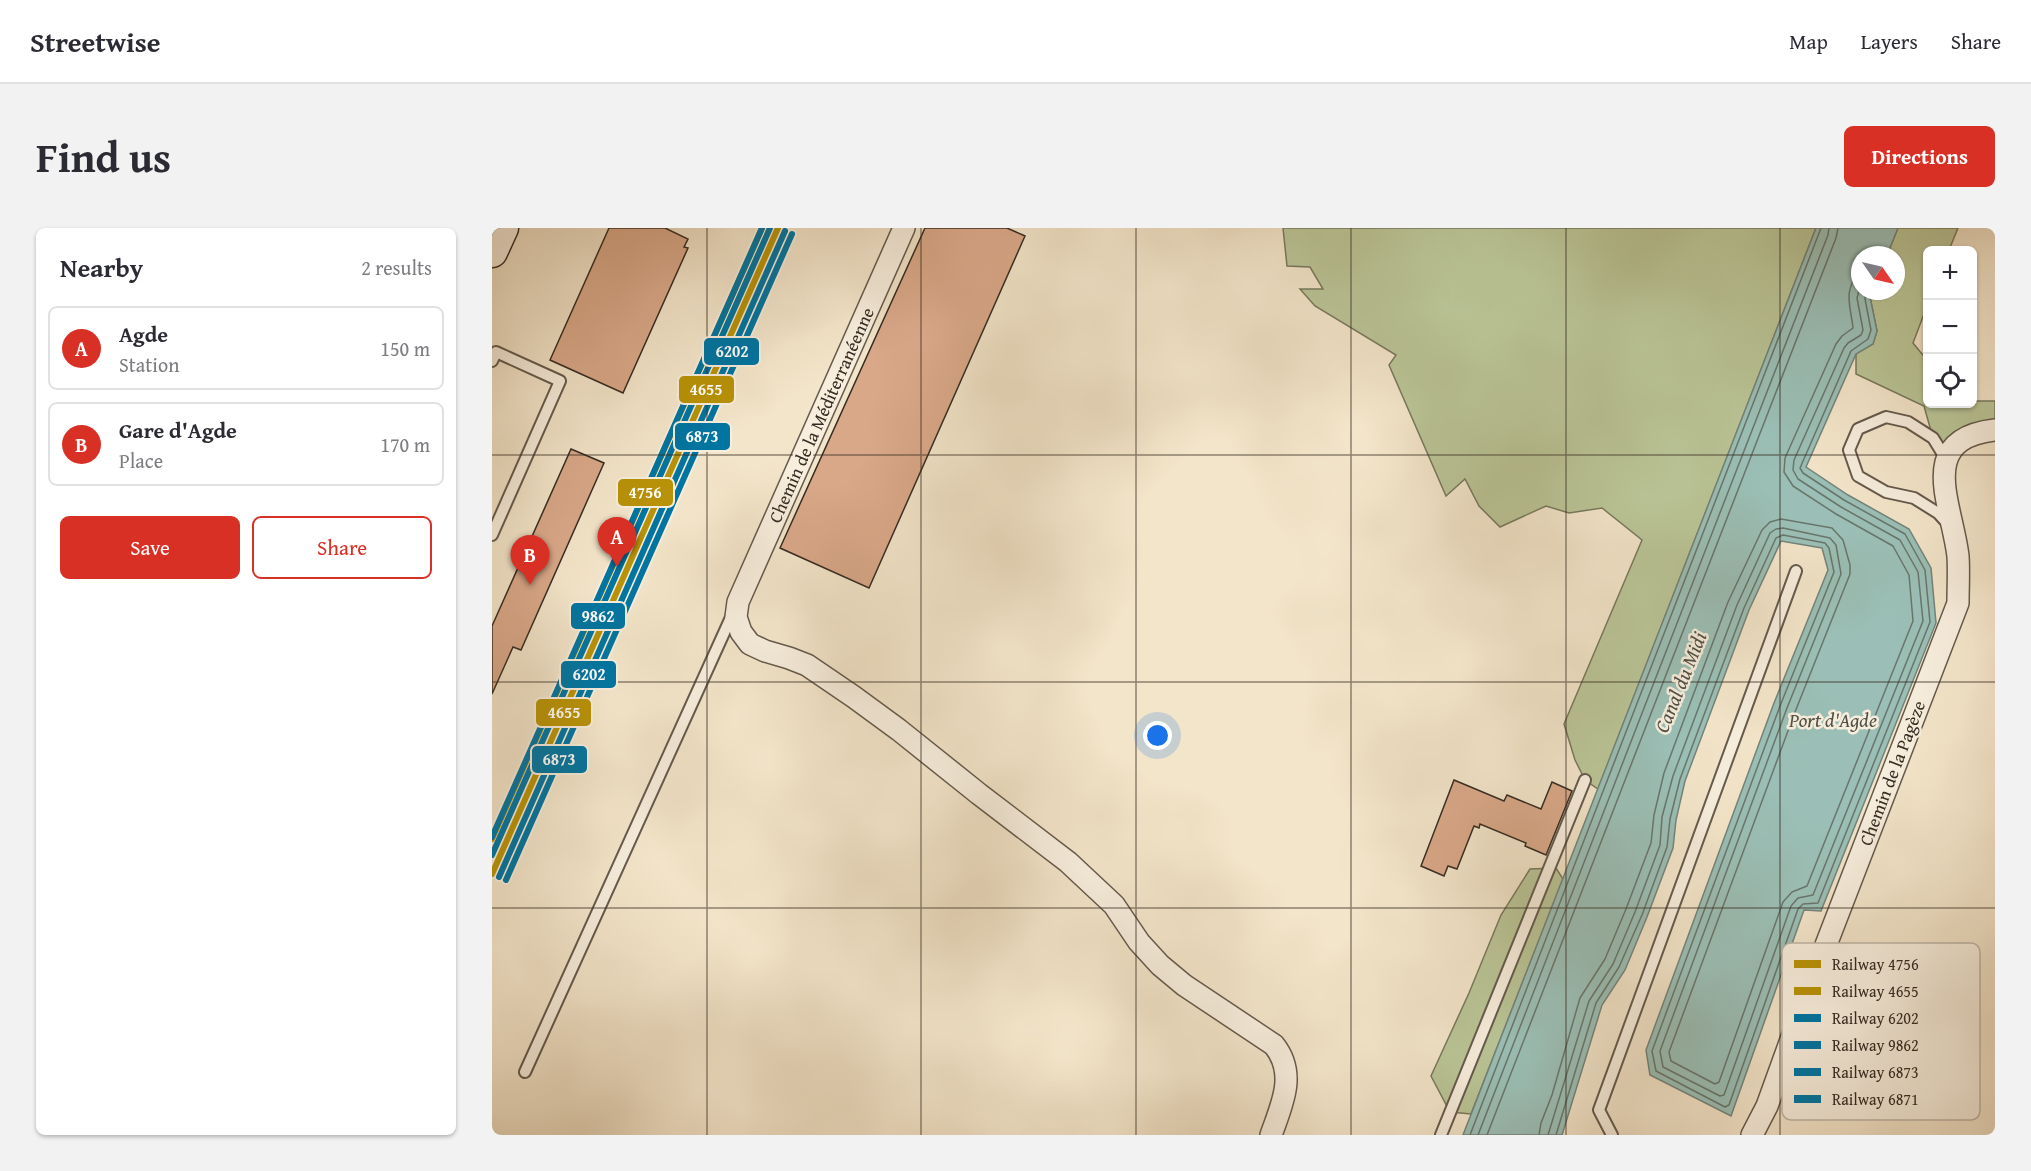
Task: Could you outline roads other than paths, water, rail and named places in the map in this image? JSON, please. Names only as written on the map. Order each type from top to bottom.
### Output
[{"type":"main road","points":[[492,252],[503,228]]},
{"type":"street","name":"Chemin de la Méditerranéenne","points":[[738,602],[904,228]]},
{"type":"street","points":[[1946,459],[1951,448],[1977,432],[1995,430]]},
{"type":"street","name":"Chemin de la Pagèze","points":[[1827,943],[1958,603],[1958,558],[1942,471],[1946,459]]},
{"type":"street","points":[[738,602],[736,617],[741,632],[750,644],[807,665],[899,730],[1068,861],[1114,905],[1139,942],[1160,965],[1184,985],[1274,1045],[1281,1054],[1286,1069],[1287,1089],[1271,1135]]},
{"type":"street","name":"Chemin de la Pagèze","points":[[1752,1135],[1767,1107],[1782,1065]]},
{"type":"lane","points":[[492,362],[496,352],[561,381],[492,536]]},
{"type":"lane","points":[[1946,459],[1933,438],[1908,422],[1886,417],[1858,429],[1849,450],[1858,476],[1886,492],[1914,498],[1938,513],[1953,532]]},
{"type":"lane","points":[[1612,1135],[1599,1110],[1796,571]]},
{"type":"lane","points":[[525,1072],[738,602]]},
{"type":"lane","points":[[1440,1135],[1585,780]]},
{"type":"water","points":[[1816,228],[1898,228],[1891,246],[1851,246],[1851,300],[1871,300],[1877,331],[1873,344],[1856,354],[1806,467],[1848,495],[1909,529],[1931,568],[1936,623],[1821,911],[1804,910],[1792,943],[1782,943],[1782,972],[1731,1116],[1650,1075],[1646,1050],[1774,703],[1828,570],[1822,548],[1781,541],[1749,610],[1685,781],[1676,820],[1673,848],[1647,917],[1625,970],[1602,1005],[1562,1135],[1463,1135]]},
{"type":"rail line","name":"4756","points":[[492,839],[762,228]]},
{"type":"rail line","name":"6871","points":[[492,837],[762,228]]},
{"type":"rail line","name":"9862","points":[[492,855],[770,228]]},
{"type":"rail line","name":"4655","points":[[492,874],[778,228]]},
{"type":"rail line","name":"6202","points":[[499,877],[785,231]]},
{"type":"rail line","name":"6873","points":[[506,880],[792,234]]},
{"type":"place","name":"Agde","points":[[617,567]]},
{"type":"place","name":"Gare d'Agde","points":[[530,585]]},
{"type":"water label","name":"Canal du Midi","points":[[1680,682]]},
{"type":"water label","name":"Port d'Agde","points":[[1833,719]]}]
